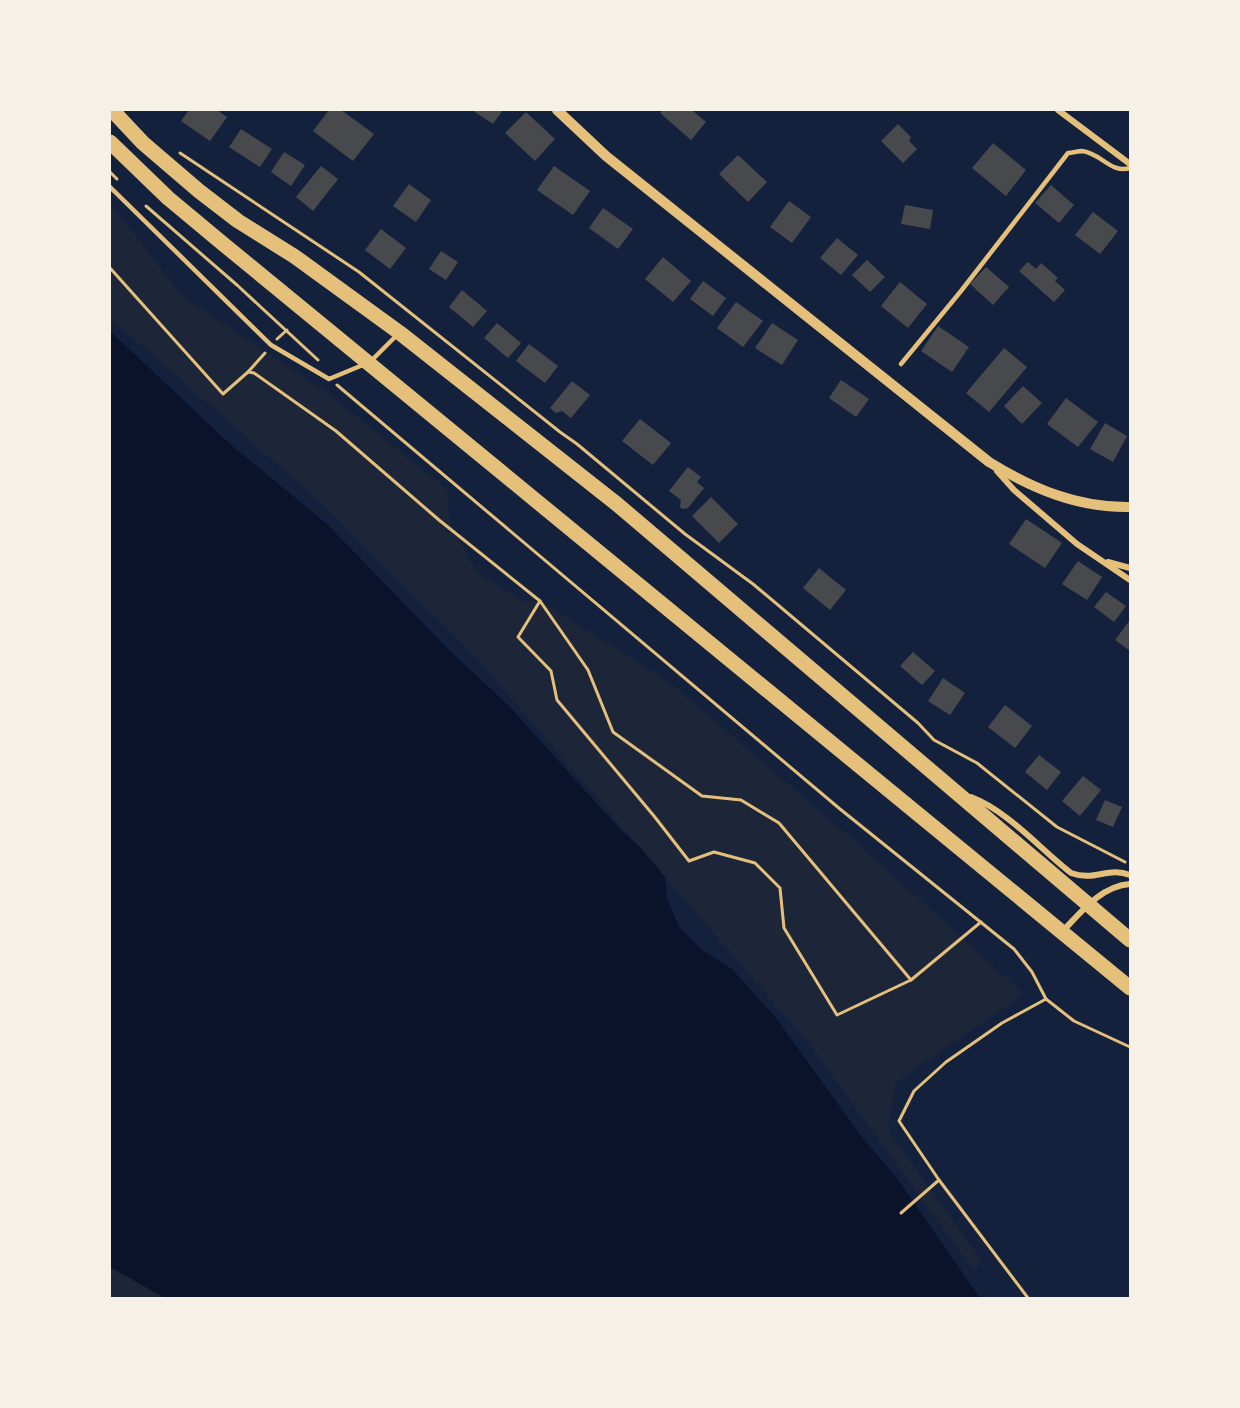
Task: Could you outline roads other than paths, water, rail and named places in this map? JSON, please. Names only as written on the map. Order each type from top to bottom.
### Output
[{"type":"highway","points":[[112,110],[143,143],[199,191],[238,221],[294,256],[400,333],[618,505],[1131,940]]},
{"type":"highway","points":[[110,142],[168,198],[1131,988]]},
{"type":"street","points":[[557,110],[606,156],[988,462],[1014,490],[1077,544],[1131,580]]},
{"type":"street","points":[[1058,110],[1131,166]]},
{"type":"street","points":[[988,462],[1030,485],[1063,498],[1096,505],[1131,507]]},
{"type":"street","points":[[1105,561],[1131,568]]},
{"type":"street","points":[[956,792],[983,802],[1071,873],[1083,878],[1109,872],[1131,875]]},
{"type":"street","points":[[1061,932],[1104,892],[1114,886],[1131,884]]},
{"type":"lane","points":[[901,364],[1068,153],[1082,151],[1114,168],[1124,170],[1131,166]]},
{"type":"lane","points":[[110,187],[271,345],[329,379],[369,362],[400,333]]}]
